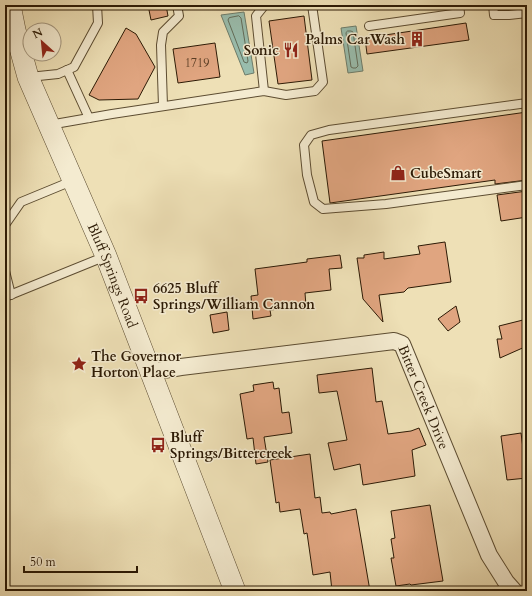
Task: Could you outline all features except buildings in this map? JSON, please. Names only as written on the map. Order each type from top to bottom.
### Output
[{"type":"street","name":"Bluff Springs Road","points":[[10,5],[15,30],[28,77],[106,256],[235,591]]},
{"type":"street","name":"Bitter Creek Drive","points":[[151,372],[394,341],[402,344],[489,555],[506,582],[514,591]]},
{"type":"lane","points":[[28,77],[58,74],[74,67],[98,23],[97,5]]},
{"type":"lane","points":[[163,106],[161,45],[163,32],[179,16],[177,5]]},
{"type":"lane","points":[[264,91],[256,16],[266,5]]},
{"type":"lane","points":[[49,125],[264,91],[286,95],[314,91],[323,82],[312,5]]},
{"type":"lane","points":[[369,26],[460,13],[459,5]]},
{"type":"lane","points":[[493,5],[494,15],[527,13]]},
{"type":"lane","points":[[67,70],[89,118]]},
{"type":"lane","points":[[527,103],[329,130],[311,135],[304,145],[307,175],[314,202],[323,209],[386,204],[527,185]]},
{"type":"lane","points":[[5,225],[21,202],[74,181]]},
{"type":"lane","points":[[5,271],[8,296],[106,256]]},
{"type":"water","points":[[244,12],[254,73],[245,75],[221,15]]},
{"type":"water","points":[[356,26],[363,71],[348,73],[341,28]]},
{"type":"place","name":"Palms CarWash","points":[[417,39]]},
{"type":"place","name":"Sonic","points":[[291,50]]},
{"type":"place","name":"CubeSmart","points":[[398,173]]},
{"type":"place","name":"6625 Bluff Springs/William Cannon","points":[[141,296]]},
{"type":"place","name":"The Governor Horton Place","points":[[79,364]]},
{"type":"place","name":"Bluff Springs/Bittercreek","points":[[158,445]]}]
